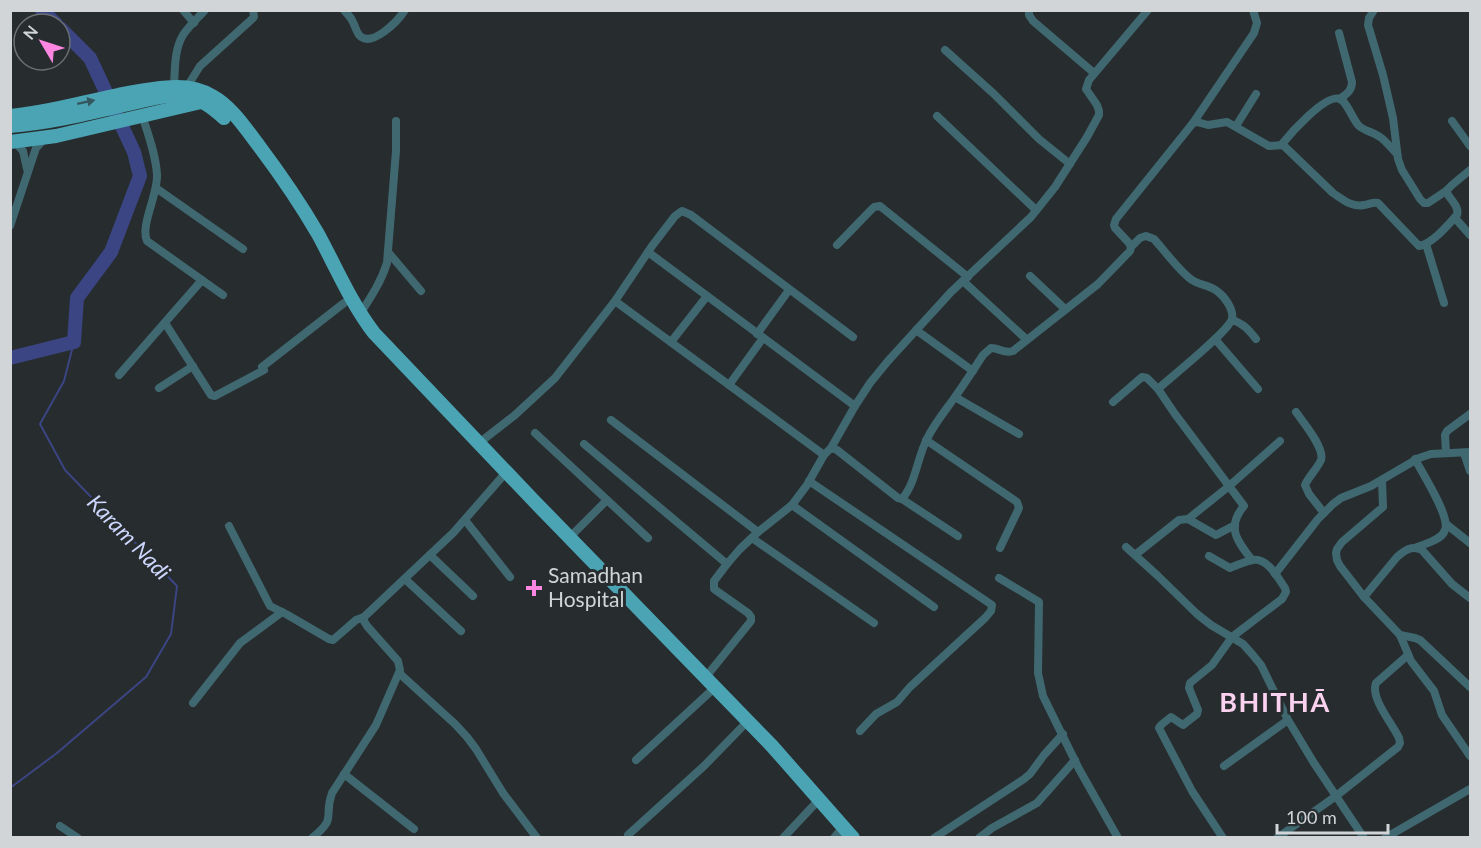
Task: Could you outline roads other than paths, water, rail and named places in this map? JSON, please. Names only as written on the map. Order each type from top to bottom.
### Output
[{"type":"main road","points":[[10,116],[40,117],[136,107],[155,88],[181,87],[213,96],[213,105],[240,136],[290,204],[344,303],[357,324],[380,351],[648,629],[853,837]]},
{"type":"main road","points":[[13,142],[50,137],[161,97],[175,96],[184,96],[213,105],[248,131],[292,191],[319,235],[360,314],[380,341],[772,746],[838,836]]},
{"type":"main road","points":[[10,126],[40,117]]},
{"type":"street","points":[[183,10],[194,23]]},
{"type":"street","points":[[181,87],[177,53],[179,45],[183,36],[206,10]]},
{"type":"street","points":[[181,87],[200,66],[254,17],[253,10]]},
{"type":"street","points":[[344,10],[358,34],[365,39],[371,39],[396,21],[405,10]]},
{"type":"street","points":[[1029,10],[1033,21],[1094,73]]},
{"type":"street","points":[[1131,247],[1114,228],[1116,219],[1193,123],[1254,33],[1257,23],[1253,10]]},
{"type":"street","points":[[1374,10],[1368,25],[1383,75],[1402,170],[1423,202],[1428,203],[1470,170]]},
{"type":"street","points":[[705,678],[751,621],[748,613],[714,589],[714,581],[755,535],[792,505],[870,383],[888,361],[965,279],[1031,217],[1055,187],[1099,116],[1099,111],[1086,89],[1089,80],[1144,12]]},
{"type":"street","points":[[1277,145],[1310,114],[1336,98],[1340,99],[1350,91],[1352,82],[1339,33]]},
{"type":"street","points":[[945,50],[1045,144],[1070,164]]},
{"type":"street","points":[[1236,126],[1256,94]]},
{"type":"street","points":[[1340,99],[1360,127],[1380,137],[1397,154]]},
{"type":"street","points":[[136,107],[153,151],[158,174],[146,229],[147,241],[223,295]]},
{"type":"street","points":[[938,116],[1036,210]]},
{"type":"street","points":[[360,314],[384,273],[388,252],[396,151],[396,121]]},
{"type":"street","points":[[1452,121],[1470,146]]},
{"type":"street","points":[[1193,123],[1211,125],[1227,122],[1267,145],[1277,145],[1340,198],[1355,206],[1378,203],[1419,246],[1426,244],[1455,218],[1458,212],[1446,191]]},
{"type":"street","points":[[10,226],[36,148],[50,137]]},
{"type":"street","points":[[13,142],[23,150],[28,172]]},
{"type":"street","points":[[156,188],[243,249]]},
{"type":"street","points":[[837,245],[874,207],[880,206],[965,279],[1026,339]]},
{"type":"street","points":[[479,443],[546,387],[615,301],[675,216],[682,211],[691,215],[853,337]]},
{"type":"street","points":[[1455,218],[1470,235]]},
{"type":"street","points":[[902,499],[909,489],[926,440],[984,355],[991,348],[1007,352],[1013,351],[1098,284],[1140,238],[1146,236],[1154,239],[1193,281],[1209,286],[1222,296],[1232,312],[1232,320],[1215,339],[1158,389]]},
{"type":"street","points":[[1426,244],[1444,303]]},
{"type":"street","points":[[388,252],[421,291]]},
{"type":"street","points":[[648,252],[855,406]]},
{"type":"street","points":[[1030,276],[1065,309]]},
{"type":"street","points":[[119,375],[202,280]]},
{"type":"street","points":[[729,385],[789,290]]},
{"type":"street","points":[[671,342],[706,296]]},
{"type":"street","points":[[615,301],[729,385],[827,452],[837,450],[887,491],[958,536]]},
{"type":"street","points":[[165,322],[213,396],[263,368],[344,303]]},
{"type":"street","points":[[1232,320],[1244,325],[1256,339]]},
{"type":"street","points":[[916,330],[973,371]]},
{"type":"street","points":[[1215,339],[1258,389]]},
{"type":"street","points":[[159,388],[193,366]]},
{"type":"street","points":[[1113,402],[1142,377],[1147,378],[1158,389],[1244,507],[1236,516],[1235,525],[1238,540],[1252,560]]},
{"type":"street","points":[[955,397],[1019,434]]},
{"type":"street","points":[[1296,412],[1322,454],[1305,485],[1324,513]]},
{"type":"street","points":[[1446,453],[1445,435],[1447,431],[1470,414]]},
{"type":"street","points":[[611,420],[755,535],[874,623]]},
{"type":"street","points":[[535,433],[648,538]]},
{"type":"street","points":[[926,440],[1017,502],[1019,508],[1000,549]]},
{"type":"street","points":[[1135,555],[1179,520],[1188,519],[1280,441]]},
{"type":"street","points":[[584,444],[727,564]]},
{"type":"street","points":[[1275,574],[1324,513],[1341,498],[1371,486],[1415,459],[1431,454],[1467,453],[1470,471]]},
{"type":"street","points":[[1364,597],[1403,552],[1442,535],[1445,531],[1446,524],[1441,507],[1415,459]]},
{"type":"street","points":[[229,526],[268,603],[273,608],[333,640],[364,616],[453,533],[502,477]]},
{"type":"street","points":[[809,480],[992,604],[986,618],[926,672],[897,702],[876,714],[860,731]]},
{"type":"street","points":[[1382,480],[1383,507],[1342,542],[1337,549],[1337,560],[1344,573],[1364,597],[1400,635],[1408,655],[1434,692],[1442,715],[1470,756]]},
{"type":"street","points":[[570,537],[607,500]]},
{"type":"street","points":[[792,505],[934,607]]},
{"type":"street","points":[[1188,519],[1216,535],[1235,525]]},
{"type":"street","points":[[465,520],[510,577]]},
{"type":"street","points":[[1446,524],[1470,543]]},
{"type":"street","points":[[1126,547],[1197,614],[1243,644],[1260,665],[1288,720],[1364,837]]},
{"type":"street","points":[[1417,547],[1452,584],[1470,598]]},
{"type":"street","points":[[430,555],[473,596]]},
{"type":"street","points":[[1209,556],[1230,568],[1257,559],[1268,564],[1286,588],[1285,596],[1232,638],[1212,665],[1189,685],[1198,710],[1197,714],[1183,725],[1171,717],[1159,728],[1192,791],[1223,837]]},
{"type":"street","points":[[999,578],[1039,602],[1038,673],[1043,696],[1075,760],[1118,837]]},
{"type":"street","points":[[405,579],[461,631]]},
{"type":"street","points":[[193,703],[240,643],[282,612]]},
{"type":"street","points":[[312,837],[329,821],[331,795],[376,725],[399,673],[398,661],[366,626],[364,616]]},
{"type":"street","points":[[1400,635],[1420,640],[1470,687]]},
{"type":"street","points":[[1277,837],[1336,796],[1398,747],[1399,738],[1375,696],[1374,686],[1408,655]]},
{"type":"street","points":[[399,673],[467,736],[503,793],[537,837]]},
{"type":"street","points":[[636,760],[710,692]]},
{"type":"street","points":[[1224,766],[1288,720]]},
{"type":"street","points":[[628,835],[704,766],[743,726]]},
{"type":"street","points":[[934,837],[1030,774],[1063,734]]},
{"type":"street","points":[[979,837],[1037,803],[1075,760]]},
{"type":"street","points":[[345,774],[414,829]]},
{"type":"street","points":[[1385,837],[1470,789]]},
{"type":"street","points":[[783,837],[814,805]]},
{"type":"street","points":[[60,826],[78,837]]},
{"type":"waterway","points":[[10,358],[74,342],[77,298],[111,252],[140,176],[134,152],[90,58],[72,40]]},
{"type":"waterway","name":"Karam Nadi","points":[[10,788],[57,753],[146,677],[171,634],[177,586],[65,470],[40,424],[64,381],[74,342]]},
{"type":"place","name":"Samadhan Hospital","points":[[534,588]]},
{"type":"district","name":"BHITHĀ","points":[[1275,703]]}]
